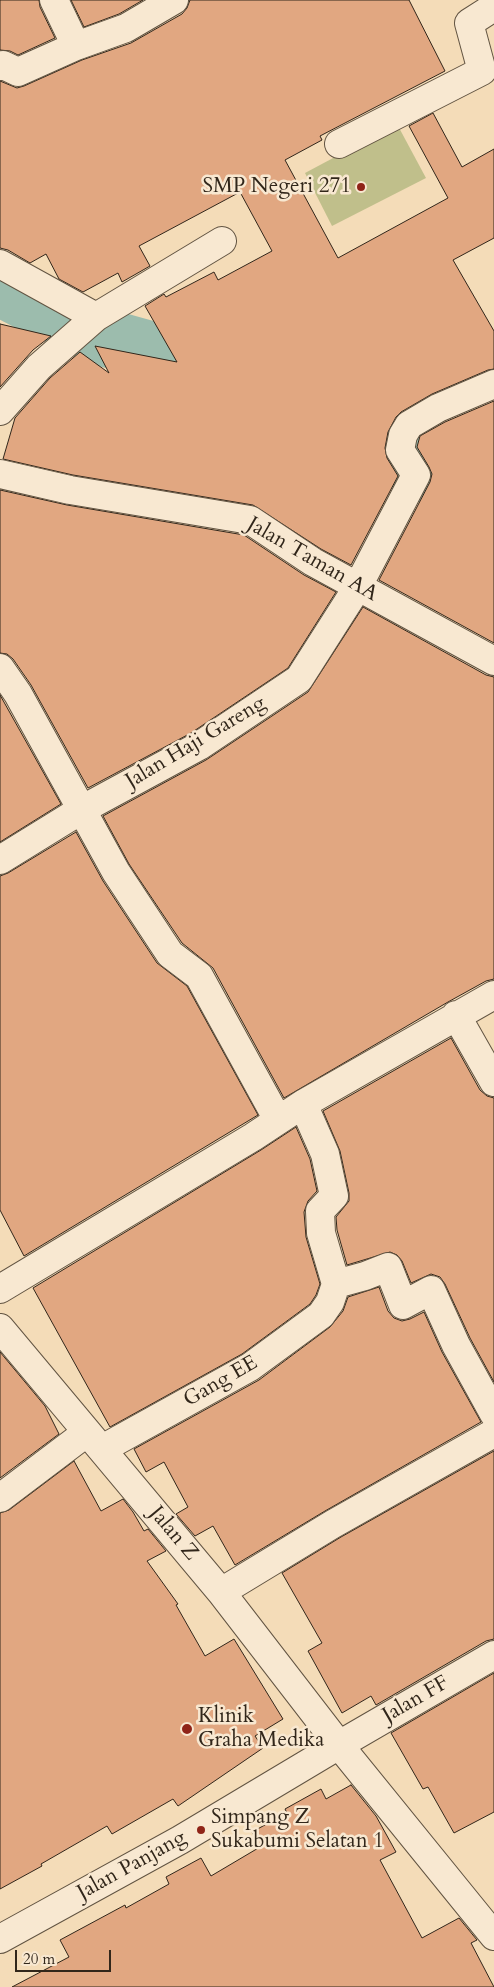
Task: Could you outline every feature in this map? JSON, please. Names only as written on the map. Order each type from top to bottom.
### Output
[{"type":"street","points":[[54,0],[76,46]]},
{"type":"street","points":[[0,66],[3,65],[18,72],[76,46],[126,28],[174,0]]},
{"type":"street","points":[[339,144],[482,71],[469,23],[494,7]]},
{"type":"street","points":[[0,411],[39,367],[96,317],[222,241]]},
{"type":"street","points":[[0,264],[96,317]]},
{"type":"street","name":"Jalan Haji Gareng","points":[[0,860],[81,810],[199,746],[299,679],[358,588],[416,475],[400,450],[409,425],[438,408],[494,384]]},
{"type":"street","name":"Jalan Taman AA","points":[[0,474],[70,490],[250,520],[312,562],[494,661]]},
{"type":"street","points":[[0,668],[18,694],[116,872],[170,954],[199,976],[278,1120]]},
{"type":"street","points":[[0,1289],[303,1104],[494,994]]},
{"type":"street","points":[[456,1015],[494,1082]]},
{"type":"street","points":[[303,1104],[325,1154],[334,1196],[320,1210],[321,1233],[333,1293],[365,1276],[388,1267],[403,1305],[431,1290],[456,1345],[494,1414]]},
{"type":"street","name":"Gang EE","points":[[0,1498],[94,1441],[250,1367],[322,1315],[333,1293]]},
{"type":"street","name":"Jalan Z","points":[[0,1328],[221,1592],[339,1745],[494,1936]]},
{"type":"street","points":[[221,1592],[333,1524],[494,1433]]},
{"type":"street","name":"Jalan FF","points":[[339,1745],[494,1656]]},
{"type":"street","name":"Jalan Panjang","points":[[0,1939],[180,1840],[339,1745]]},
{"type":"shaded area","points":[[397,124],[426,178],[332,226],[305,173]]},
{"type":"building","points":[[0,0],[39,0],[40,7],[55,38],[18,55],[10,51],[0,50]]},
{"type":"building","points":[[71,0],[143,0],[119,14],[84,27]]},
{"type":"building","points":[[190,0],[409,0],[445,71],[320,136],[322,140],[285,160],[338,258],[448,198],[409,126],[433,113],[462,167],[494,149],[494,238],[453,260],[494,331],[494,369],[432,394],[401,412],[396,417],[388,432],[385,448],[387,458],[398,476],[351,565],[321,549],[253,505],[73,475],[3,459],[15,418],[50,378],[80,352],[109,373],[95,346],[177,362],[145,306],[164,294],[166,297],[214,272],[218,280],[272,251],[240,192],[139,246],[150,266],[122,282],[118,273],[83,292],[59,279],[46,254],[30,263],[8,250],[0,248],[0,81],[17,88],[24,86],[82,60],[131,43],[182,14]]},
{"type":"building","points":[[0,324],[51,336],[33,350],[0,387]]},
{"type":"building","points":[[494,401],[494,643],[379,580],[430,482],[432,474],[417,447],[420,436],[445,422]]},
{"type":"building","points":[[0,490],[67,505],[244,535],[304,575],[336,592],[288,668],[191,733],[88,788],[31,685],[13,659],[7,654],[0,653]]},
{"type":"building","points":[[363,607],[486,675],[494,677],[494,979],[486,981],[448,1002],[284,1098],[213,968],[182,943],[129,864],[103,816],[206,760],[308,692]]},
{"type":"building","points":[[0,695],[61,804],[0,842]]},
{"type":"building","points":[[76,832],[103,881],[157,963],[187,986],[258,1115],[24,1256],[0,1210],[0,876]]},
{"type":"building","points":[[451,1038],[480,1090],[487,1096],[494,1098],[494,1382],[440,1277],[431,1274],[411,1283],[402,1261],[397,1255],[390,1252],[347,1265],[337,1230],[336,1217],[349,1201],[349,1193],[340,1151],[323,1111]]},
{"type":"building","points":[[296,1127],[310,1159],[317,1191],[308,1201],[304,1212],[306,1237],[320,1284],[316,1295],[310,1304],[242,1354],[110,1427],[33,1288]]},
{"type":"building","points":[[379,1287],[388,1311],[394,1318],[402,1321],[424,1312],[442,1352],[481,1422],[235,1565],[213,1526],[195,1536],[176,1514],[188,1507],[164,1462],[146,1472],[134,1449],[259,1380],[330,1327],[343,1311],[348,1297]]},
{"type":"building","points":[[0,1352],[45,1406],[59,1434],[0,1478]]},
{"type":"building","points":[[494,1451],[494,1639],[486,1641],[376,1705],[371,1696],[342,1713],[308,1651],[322,1643],[282,1573],[341,1537]]},
{"type":"building","points":[[74,1461],[101,1511],[123,1499],[144,1531],[148,1529],[166,1551],[147,1561],[178,1604],[176,1605],[205,1656],[234,1639],[283,1719],[255,1736],[263,1748],[178,1806],[173,1799],[112,1834],[107,1826],[0,1889],[0,1513],[9,1510]]},
{"type":"building","points":[[494,1673],[494,1812],[454,1833],[428,1787],[423,1789],[391,1733]]},
{"type":"building","points":[[351,1785],[376,1816],[396,1852],[380,1860],[422,1938],[459,1918],[477,1940],[471,1943],[494,1987],[12,1987],[69,1957],[60,1940],[125,1905],[126,1908],[169,1884],[166,1877],[201,1858],[211,1876],[260,1847],[252,1832],[287,1813],[285,1809],[321,1789],[326,1799]]},
{"type":"waterway","points":[[0,287],[50,313]]},
{"type":"waterway","points":[[92,334],[228,372],[297,402],[468,496],[494,507]]},
{"type":"place","name":"SMP Negeri 271","points":[[361,187]]},
{"type":"place","name":"Klinik Graha Medika","points":[[187,1729]]},
{"type":"place","name":"Simpang Z Sukabumi Selatan 1","points":[[201,1830]]}]
